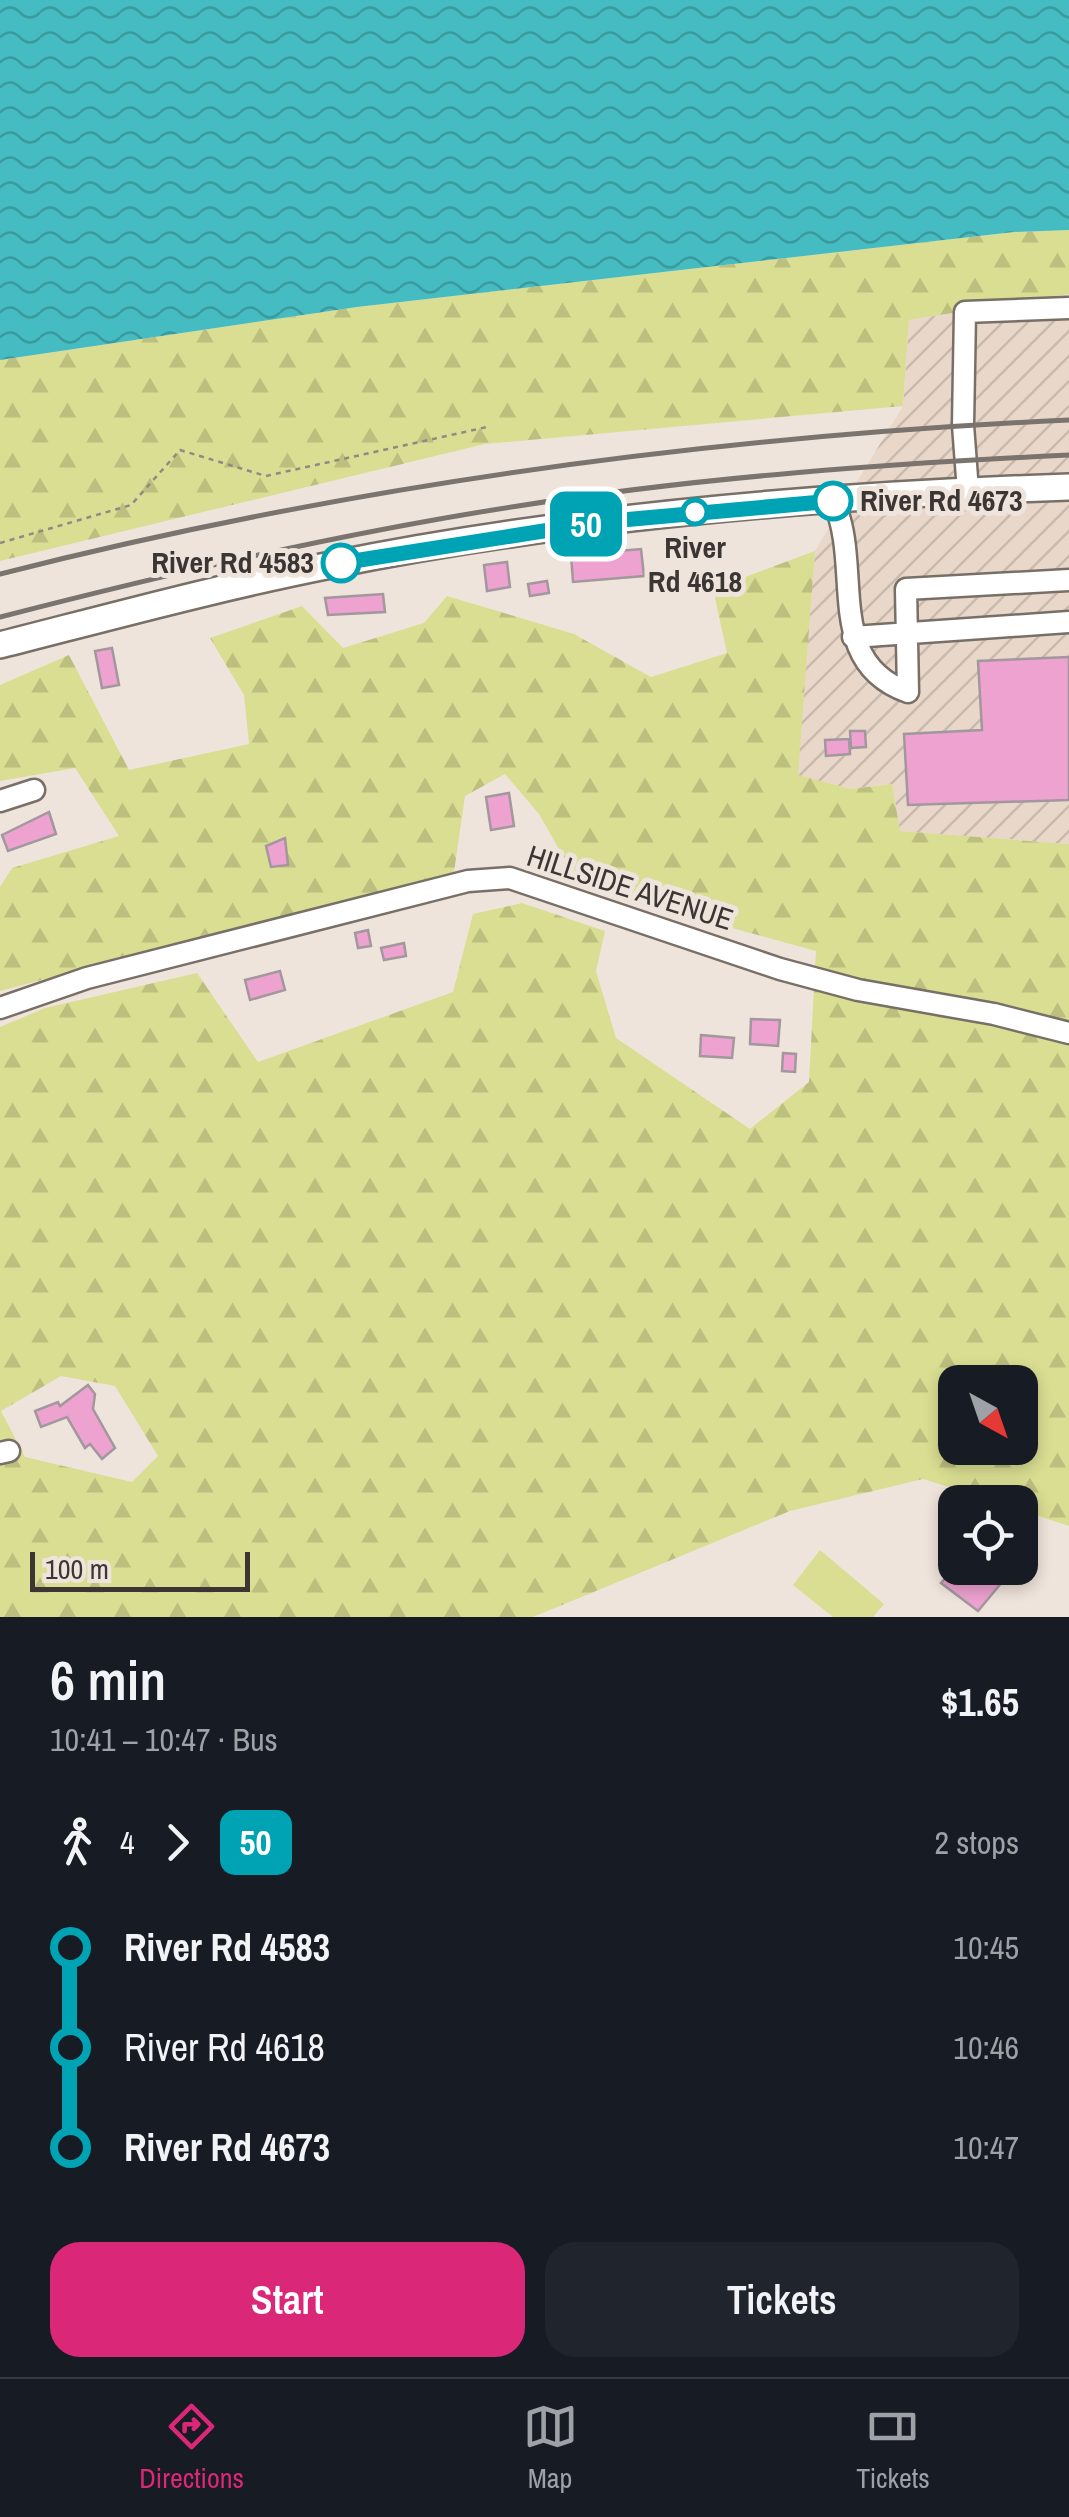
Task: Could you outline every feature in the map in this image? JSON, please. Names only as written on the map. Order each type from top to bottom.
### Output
[{"type":"main road","points":[[0,645],[210,592],[425,548],[600,522],[833,501],[1069,486]]},
{"type":"street","points":[[968,491],[965,312],[1069,308]]},
{"type":"street","points":[[833,501],[844,523],[853,636],[863,660],[879,676],[908,692],[906,589],[1069,580]]},
{"type":"street","points":[[853,636],[1069,622]]},
{"type":"street","points":[[0,801],[34,790]]},
{"type":"street","name":"HILLSIDE AVENUE","points":[[0,1008],[87,978],[468,881],[510,878],[780,969],[858,990],[994,1014],[1069,1033]]},
{"type":"path","points":[[0,543],[131,505],[180,450],[266,476],[487,427]]},
{"type":"shaded area","points":[[1069,294],[1069,844],[900,831],[892,784],[851,789],[797,776],[815,551],[903,406],[909,320]]},
{"type":"green space","points":[[1069,230],[1069,294],[909,320],[903,406],[485,444],[0,561],[0,360],[357,307],[1014,232]]},
{"type":"green space","points":[[815,551],[798,775],[851,789],[892,784],[900,831],[1069,844],[1069,1526],[1038,1516],[1038,1485],[942,1485],[923,1479],[790,1511],[533,1617],[0,1617],[0,1027],[45,1008],[197,973],[258,1062],[453,992],[473,914],[522,903],[605,931],[596,971],[616,1038],[750,1129],[809,1082],[816,951],[580,886],[539,814],[505,774],[465,796],[454,872],[0,991],[0,887],[12,868],[119,836],[75,768],[0,781],[0,685],[69,655],[129,770],[249,744],[244,695],[210,638],[302,606],[343,648],[424,623],[447,596],[574,634],[651,677],[727,653],[713,589]],"holes":[[[61,1376],[115,1386],[158,1456],[132,1482],[25,1457],[1,1411]]]},
{"type":"green space","points":[[820,1550],[884,1604],[873,1617],[833,1617],[793,1585]]},
{"type":"water","points":[[0,0],[1069,0],[1069,230],[1014,232],[357,307],[0,360]]},
{"type":"building","points":[[641,549],[644,576],[573,582],[571,555]]},
{"type":"building","points":[[507,562],[510,587],[487,591],[484,565]]},
{"type":"building","points":[[547,581],[549,593],[530,596],[528,584]]},
{"type":"building","points":[[383,594],[385,612],[328,615],[325,598]]},
{"type":"building","points":[[112,648],[119,685],[102,688],[95,651]]},
{"type":"building","points":[[1069,657],[1069,800],[908,805],[904,734],[982,730],[978,661]]},
{"type":"building","points":[[850,731],[865,731],[866,747],[851,748]]},
{"type":"building","points":[[849,739],[850,754],[826,756],[825,740]]},
{"type":"building","points":[[509,793],[514,826],[491,830],[486,797]]},
{"type":"building","points":[[49,812],[56,834],[8,851],[2,835]]},
{"type":"building","points":[[285,838],[288,865],[271,867],[266,846]]},
{"type":"building","points":[[368,930],[371,946],[358,948],[355,933]]},
{"type":"building","points":[[404,943],[406,956],[384,960],[381,948]]},
{"type":"building","points":[[280,971],[285,990],[250,1000],[245,980]]},
{"type":"building","points":[[751,1019],[780,1020],[778,1046],[750,1044]]},
{"type":"building","points":[[701,1035],[734,1038],[732,1058],[700,1056]]},
{"type":"building","points":[[783,1053],[796,1054],[795,1072],[782,1071]]},
{"type":"building","points":[[88,1385],[95,1394],[93,1409],[115,1448],[102,1459],[90,1444],[85,1448],[67,1417],[41,1427],[35,1411],[58,1402],[60,1406]]},
{"type":"building","points":[[944,1585],[1000,1585],[978,1611]]},
{"type":"railway","points":[[0,574],[264,515],[531,470],[799,439],[1069,420]]},
{"type":"railway","points":[[0,617],[258,555],[518,506],[793,473],[1069,455]]},
{"type":"bus line","name":"50","points":[[341,563],[600,522],[833,501]]},
{"type":"place","name":"River Rd 4673","points":[[833,501]]},
{"type":"place","name":"River Rd 4618","points":[[695,512]]},
{"type":"place","name":"River Rd 4583","points":[[341,563]]}]
